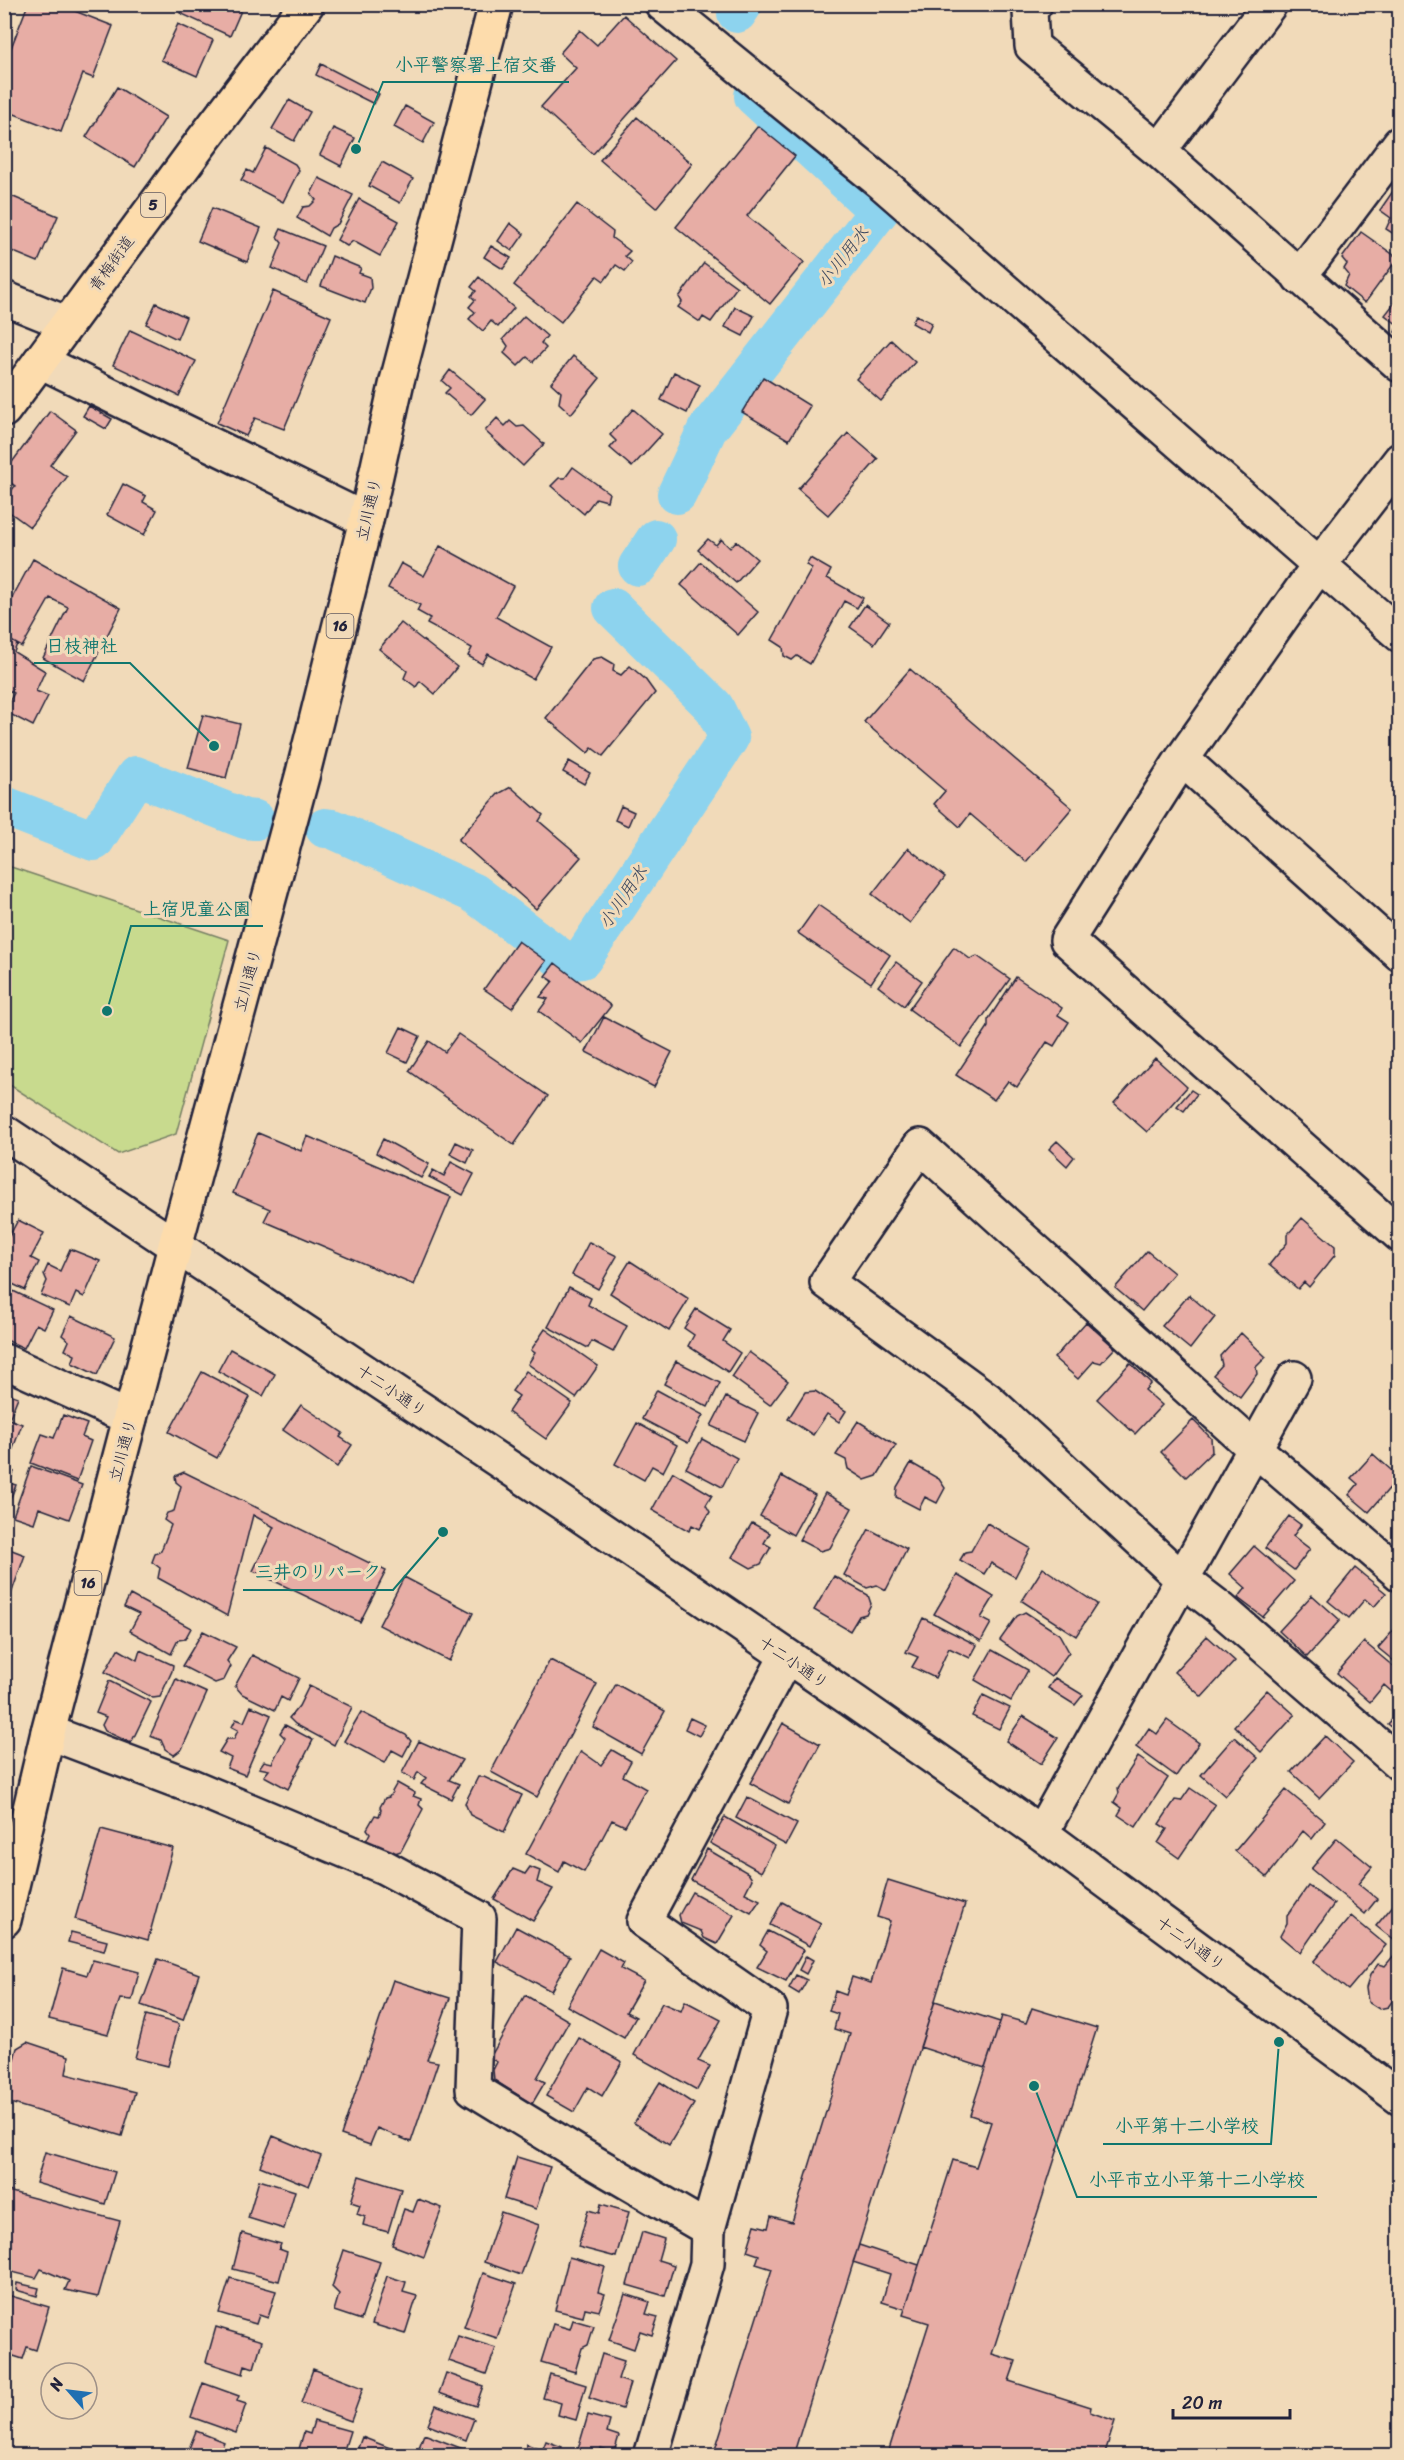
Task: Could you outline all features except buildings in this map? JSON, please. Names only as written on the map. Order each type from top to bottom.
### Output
[{"type":"main road","name":"青梅街道","points":[[4,410],[66,323],[307,4]]},
{"type":"main road","name":"立川通り","points":[[4,1920],[48,1732],[175,1246],[303,773],[398,381],[496,4]]},
{"type":"street","points":[[662,4],[883,184],[1400,634]]},
{"type":"street","points":[[1035,4],[1030,11],[1032,46],[1159,151],[1400,365]]},
{"type":"street","points":[[1159,151],[1270,4]]},
{"type":"street","points":[[1299,277],[1400,143]]},
{"type":"street","points":[[4,298],[66,323]]},
{"type":"street","points":[[39,362],[366,520]]},
{"type":"street","points":[[1400,460],[1319,565],[1182,759],[1067,940],[1400,1235]]},
{"type":"street","points":[[1182,759],[1400,954]]},
{"type":"street","name":"十二小通り","points":[[4,1132],[567,1506],[1041,1833],[1400,2098]]},
{"type":"street","points":[[1400,1574],[1255,1449],[920,1146],[827,1282],[987,1399],[1182,1579],[1221,1609],[1400,1764]]},
{"type":"street","points":[[4,1361],[130,1418]]},
{"type":"street","points":[[1041,1833],[1294,1378]]},
{"type":"street","points":[[651,2456],[708,2264],[708,2229],[770,2009],[644,1921],[786,1657]]},
{"type":"street","points":[[48,1732],[191,1786],[384,1867],[479,1918],[473,2089],[708,2229]]},
{"type":"green space","points":[[5,865],[229,940],[176,1134],[118,1154],[5,1082]]},
{"type":"waterway","name":"小川用水","points":[[737,13],[743,4]]},
{"type":"waterway","name":"小川用水","points":[[677,494],[707,430],[879,211],[754,96]]},
{"type":"waterway","name":"小川用水","points":[[638,566],[656,539]]},
{"type":"waterway","name":"小川用水","points":[[325,828],[333,829],[474,893],[564,961],[582,959],[729,738],[714,707],[613,608]]},
{"type":"waterway","name":"小川用水","points":[[4,806],[94,841],[136,776],[245,819],[255,820]]},
{"type":"place","name":"小平警察署上宿交番","points":[[356,149]]},
{"type":"place","name":"日枝神社","points":[[214,746]]},
{"type":"place","name":"上宿児童公園","points":[[107,1011]]},
{"type":"place","name":"三井のリパーク","points":[[443,1532]]},
{"type":"place","name":"小平第十二小学校","points":[[1279,2042]]},
{"type":"place","name":"小平市立小平第十二小学校","points":[[1034,2086]]}]
